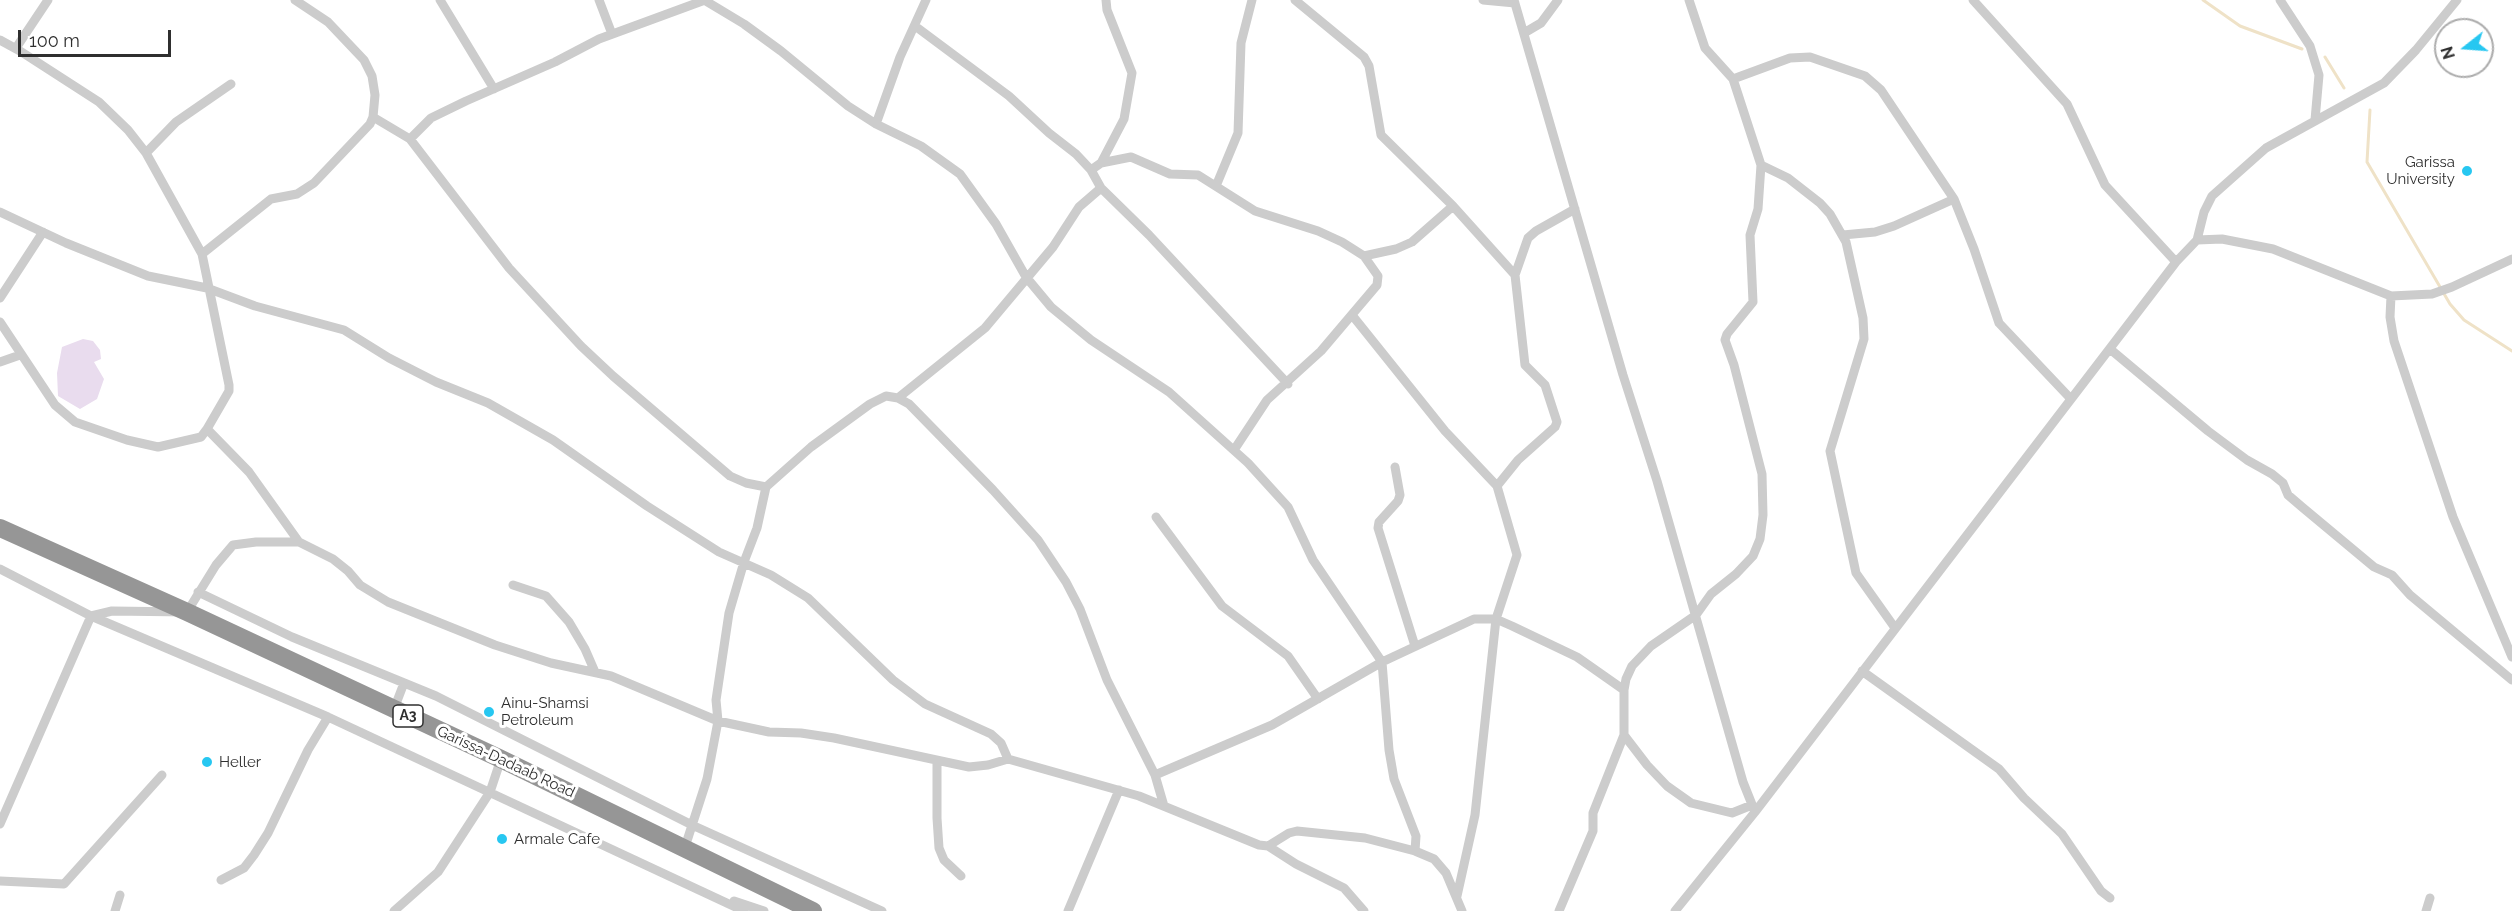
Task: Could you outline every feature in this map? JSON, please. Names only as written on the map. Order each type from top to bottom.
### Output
[{"type":"highway","name":"Garissa-Dadaab Road","points":[[0,528],[187,612],[501,759],[813,911]]},
{"type":"street","points":[[16,48],[48,0]]},
{"type":"street","points":[[202,254],[271,199],[297,194],[314,183],[373,117],[375,95],[372,76],[364,60],[328,22],[295,0]]},
{"type":"street","points":[[440,0],[494,89]]},
{"type":"street","points":[[599,0],[612,34]]},
{"type":"street","points":[[410,139],[431,118],[612,34],[704,0],[753,30],[848,106],[876,124],[921,146],[960,174],[996,224],[1026,277],[1051,307],[1078,331],[1154,380],[1234,450],[1288,507],[1312,560],[1382,662],[1389,750],[1394,779],[1416,836],[1415,851]]},
{"type":"street","points":[[876,124],[900,57],[926,0]]},
{"type":"street","points":[[1101,163],[1124,119],[1132,73],[1107,10],[1106,0]]},
{"type":"street","points":[[1216,186],[1238,133],[1241,43],[1252,0]]},
{"type":"street","points":[[1295,0],[1364,57],[1369,66],[1381,135],[1453,206],[1515,275]]},
{"type":"street","points":[[1483,0],[1515,2],[1743,782],[1754,808]]},
{"type":"street","points":[[1524,33],[1541,23],[1558,0]]},
{"type":"street","points":[[1559,911],[1593,831],[1593,813],[1624,735],[1624,690],[1632,666],[1651,646],[1696,615],[1711,594],[1754,556],[1760,539],[1763,515],[1762,474],[1734,365],[1725,340],[1753,302],[1750,235],[1758,209],[1761,165],[1733,79],[1705,48],[1689,0]]},
{"type":"street","points":[[1973,0],[2067,104],[2105,185],[2176,261]]},
{"type":"street","points":[[2280,0],[2310,46],[2319,75],[2315,120]]},
{"type":"street","points":[[1675,911],[2176,261],[2197,240],[2212,196],[2266,148],[2384,82],[2416,50],[2457,0]]},
{"type":"street","points":[[915,26],[1009,96],[1049,134],[1076,154],[1091,170],[1101,188],[1149,235],[1288,384]]},
{"type":"street","points":[[0,40],[99,102],[128,130],[146,153],[202,254],[207,288],[229,384],[224,402],[201,437],[158,447],[92,429],[75,422],[55,405],[0,322]]},
{"type":"street","points":[[1733,79],[1790,58],[1810,57],[1865,76],[1881,90],[1954,199],[1999,323],[2070,398]]},
{"type":"street","points":[[146,153],[176,122],[231,84]]},
{"type":"street","points":[[373,117],[410,139],[509,268],[581,346],[730,476],[746,483],[766,487]]},
{"type":"street","points":[[1091,170],[1101,163],[1136,158],[1170,174],[1198,175],[1255,211],[1318,231],[1342,242],[1364,256],[1378,276],[1377,285],[1321,351],[1288,384],[1268,400],[1234,450]]},
{"type":"street","points":[[1761,165],[1795,182],[1820,203],[1830,214],[1843,236],[1863,318],[1864,339],[1830,451],[1856,573],[1895,628]]},
{"type":"street","points":[[898,398],[986,328],[1057,241],[1079,207],[1101,188]]},
{"type":"street","points":[[1843,236],[1875,232],[1894,226],[1954,199]]},
{"type":"street","points":[[1364,256],[1396,249],[1412,242],[1453,206]]},
{"type":"street","points":[[1497,486],[1518,460],[1555,427],[1557,422],[1545,385],[1525,365],[1515,275],[1528,238],[1575,209]]},
{"type":"street","points":[[0,212],[66,243],[148,276],[207,288],[255,306],[344,330],[389,358],[436,382],[488,403],[553,440],[647,506],[719,552],[771,575],[808,598],[893,680],[925,704],[990,734],[1001,743],[1008,759]]},
{"type":"street","points":[[0,298],[43,232]]},
{"type":"street","points":[[2197,240],[2222,239],[2273,249],[2391,296],[2432,294],[2512,259]]},
{"type":"street","points":[[2391,296],[2390,317],[2397,350],[2453,517],[2512,657]]},
{"type":"street","points":[[1352,315],[1445,431],[1497,486],[1517,555],[1496,619],[1475,815],[1457,896]]},
{"type":"street","points":[[2110,349],[2208,431],[2283,483],[2288,495],[2374,567],[2392,576],[2410,595],[2512,680]]},
{"type":"street","points":[[0,362],[20,355]]},
{"type":"street","points":[[685,847],[707,779],[718,721],[716,700],[729,613],[757,528],[766,487],[811,447],[870,404],[886,396],[898,398],[909,404],[993,490],[1043,549],[1080,609],[1107,680],[1155,775],[1164,806]]},
{"type":"street","points":[[207,429],[249,472],[299,542]]},
{"type":"street","points":[[1395,467],[1400,495],[1398,501],[1379,522],[1378,528],[1415,646]]},
{"type":"street","points":[[1156,517],[1222,606],[1288,656],[1318,699]]},
{"type":"street","points":[[91,616],[112,611],[187,612],[198,592],[227,550],[233,545],[256,542],[299,542],[333,559],[360,585],[388,602],[495,645],[550,663],[611,676],[718,721],[745,728],[834,738],[937,762],[969,767],[988,765],[1008,759],[1119,790],[1260,845],[1268,846],[1296,864],[1344,888],[1364,911]]},
{"type":"street","points":[[0,569],[91,616],[328,717],[744,911]]},
{"type":"street","points":[[513,585],[546,596],[569,622],[595,672]]},
{"type":"street","points":[[198,592],[292,637],[446,701],[692,825],[882,911]]},
{"type":"street","points":[[0,824],[91,616]]},
{"type":"street","points":[[1155,775],[1262,729],[1382,662],[1467,621],[1496,619],[1577,657],[1624,690]]},
{"type":"street","points":[[1862,671],[1999,769],[2024,798],[2062,834],[2101,891],[2110,898]]},
{"type":"street","points":[[394,709],[404,683]]},
{"type":"street","points":[[221,880],[244,868],[254,855],[268,833],[308,750],[328,717]]},
{"type":"street","points":[[1624,735],[1660,779],[1691,803],[1732,813],[1754,808]]},
{"type":"street","points":[[394,911],[438,872],[490,792],[501,759]]},
{"type":"street","points":[[937,762],[939,848],[944,860],[961,876]]},
{"type":"street","points":[[0,881],[64,884],[162,776]]},
{"type":"street","points":[[1068,911],[1119,790]]},
{"type":"street","points":[[1268,846],[1289,833],[1298,831],[1365,838],[1415,851],[1434,859],[1446,873],[1462,911]]},
{"type":"street","points":[[698,888],[764,911]]},
{"type":"street","points":[[116,911],[120,895]]},
{"type":"street","points":[[2426,911],[2430,898]]},
{"type":"shaded area","points":[[83,339],[93,341],[100,350],[101,359],[94,362],[104,379],[97,399],[80,409],[58,396],[57,373],[62,347]]},
{"type":"waterway","points":[[2203,0],[2240,26],[2302,49]]},
{"type":"waterway","points":[[2325,57],[2344,88]]},
{"type":"waterway","points":[[2370,110],[2367,162],[2450,304],[2464,320],[2512,351]]},
{"type":"place","name":"Garissa University","points":[[2467,171]]},
{"type":"place","name":"Ainu-Shamsi Petroleum","points":[[489,712]]},
{"type":"place","name":"Heller","points":[[207,762]]},
{"type":"place","name":"Armale Cafe","points":[[502,839]]}]
